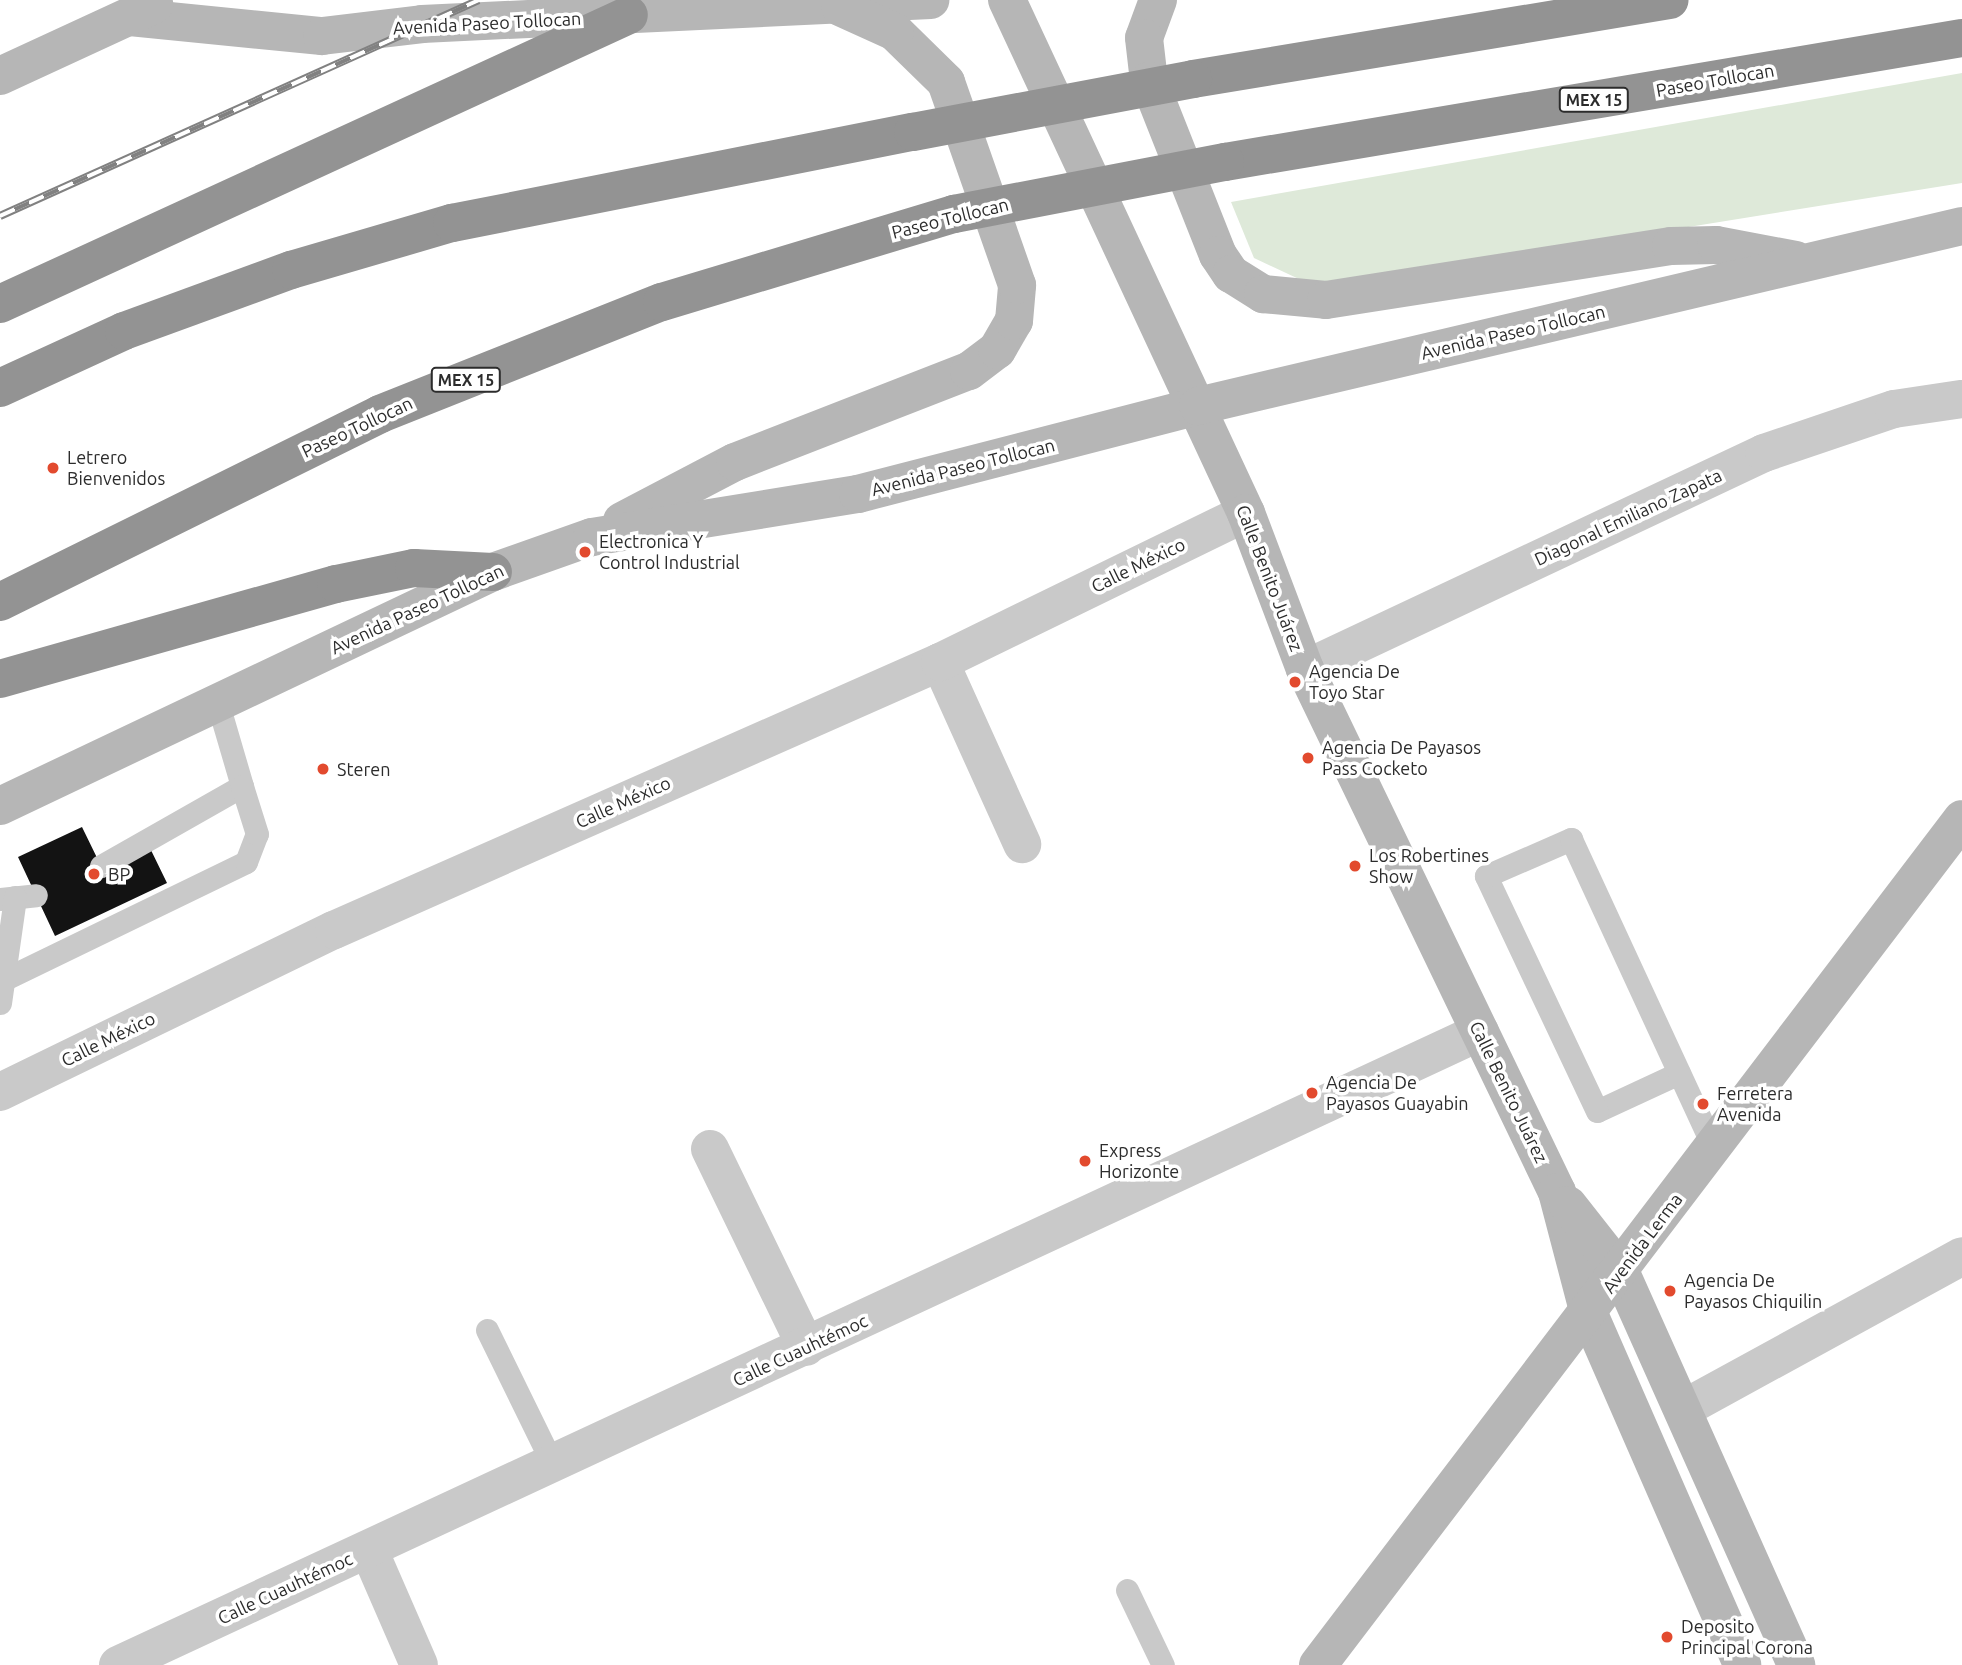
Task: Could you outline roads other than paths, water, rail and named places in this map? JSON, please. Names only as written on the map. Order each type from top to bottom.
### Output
[{"type":"highway","points":[[0,388],[124,331],[291,270],[452,223],[1193,79],[1670,0]]},
{"type":"highway","points":[[0,304],[629,15]]},
{"type":"highway","name":"Paseo Tollocan","points":[[0,602],[380,414],[662,302],[954,214],[1225,162],[1962,38]]},
{"type":"highway","points":[[0,679],[336,584],[414,568],[493,572]]},
{"type":"main road","points":[[0,76],[163,0]]},
{"type":"main road","name":"Avenida Paseo Tollocan","points":[[130,17],[322,36],[629,15],[840,7],[930,0]]},
{"type":"main road","name":"Calle Benito Juárez","points":[[1007,0],[1246,513],[1305,669],[1558,1192],[1589,1314],[1742,1665]]},
{"type":"main road","points":[[1158,0],[1144,38],[1149,81],[1217,255],[1231,274],[1263,295],[1326,300],[1671,246],[1716,244],[1808,262]]},
{"type":"main road","points":[[592,537],[735,462],[953,379],[984,362],[1007,337],[1019,305],[1017,285],[957,102],[915,47],[840,7]]},
{"type":"main road","name":"Avenida Paseo Tollocan","points":[[0,806],[493,572],[592,537],[858,494],[1198,406],[1962,226]]},
{"type":"main road","name":"Avenida Lerma","points":[[1318,1665],[1589,1314],[1962,819]]},
{"type":"main road","name":"Calle Benito Juárez","points":[[1558,1192],[1620,1271],[1796,1665]]},
{"type":"street","name":"Diagonal Emiliano Zapata","points":[[1305,669],[1764,453],[1895,409],[1962,399]]},
{"type":"street","name":"Calle México","points":[[0,1092],[334,930],[940,662],[1246,513]]},
{"type":"street","points":[[940,662],[1022,844]]},
{"type":"street","name":"Calle Cuauhtémoc","points":[[118,1665],[1480,1031]]},
{"type":"street","points":[[709,1149],[806,1347]]},
{"type":"street","points":[[1683,1409],[1962,1256]]},
{"type":"street","points":[[369,1550],[419,1665]]},
{"type":"lane","points":[[3,980],[246,862],[257,834],[218,704]]},
{"type":"lane","points":[[101,866],[242,786]]},
{"type":"lane","points":[[1679,1073],[1597,1111],[1486,876],[1571,839],[1714,1148]]},
{"type":"lane","points":[[0,1003],[17,897]]},
{"type":"lane","points":[[488,1330],[552,1465]]},
{"type":"lane","points":[[1127,1590],[1163,1665]]},
{"type":"railway","points":[[0,216],[479,0]]},
{"type":"place","name":"Letrero Bienvenidos","points":[[53,468]]},
{"type":"place","name":"Electronica Y Control Industrial","points":[[585,552]]},
{"type":"place","name":"Agencia De Toyo Star","points":[[1295,682]]},
{"type":"place","name":"Agencia De Payasos Pass Cocketo","points":[[1308,758]]},
{"type":"place","name":"Steren","points":[[323,769]]},
{"type":"place","name":"Los Robertines Show","points":[[1355,866]]},
{"type":"place","name":"BP","points":[[94,874]]},
{"type":"place","name":"Agencia De Payasos Guayabin","points":[[1312,1093]]},
{"type":"place","name":"Ferretera Avenida","points":[[1703,1104]]},
{"type":"place","name":"Express Horizonte","points":[[1085,1161]]},
{"type":"place","name":"Agencia De Payasos Chiquilin","points":[[1670,1291]]},
{"type":"place","name":"Deposito Principal Corona","points":[[1667,1637]]}]
